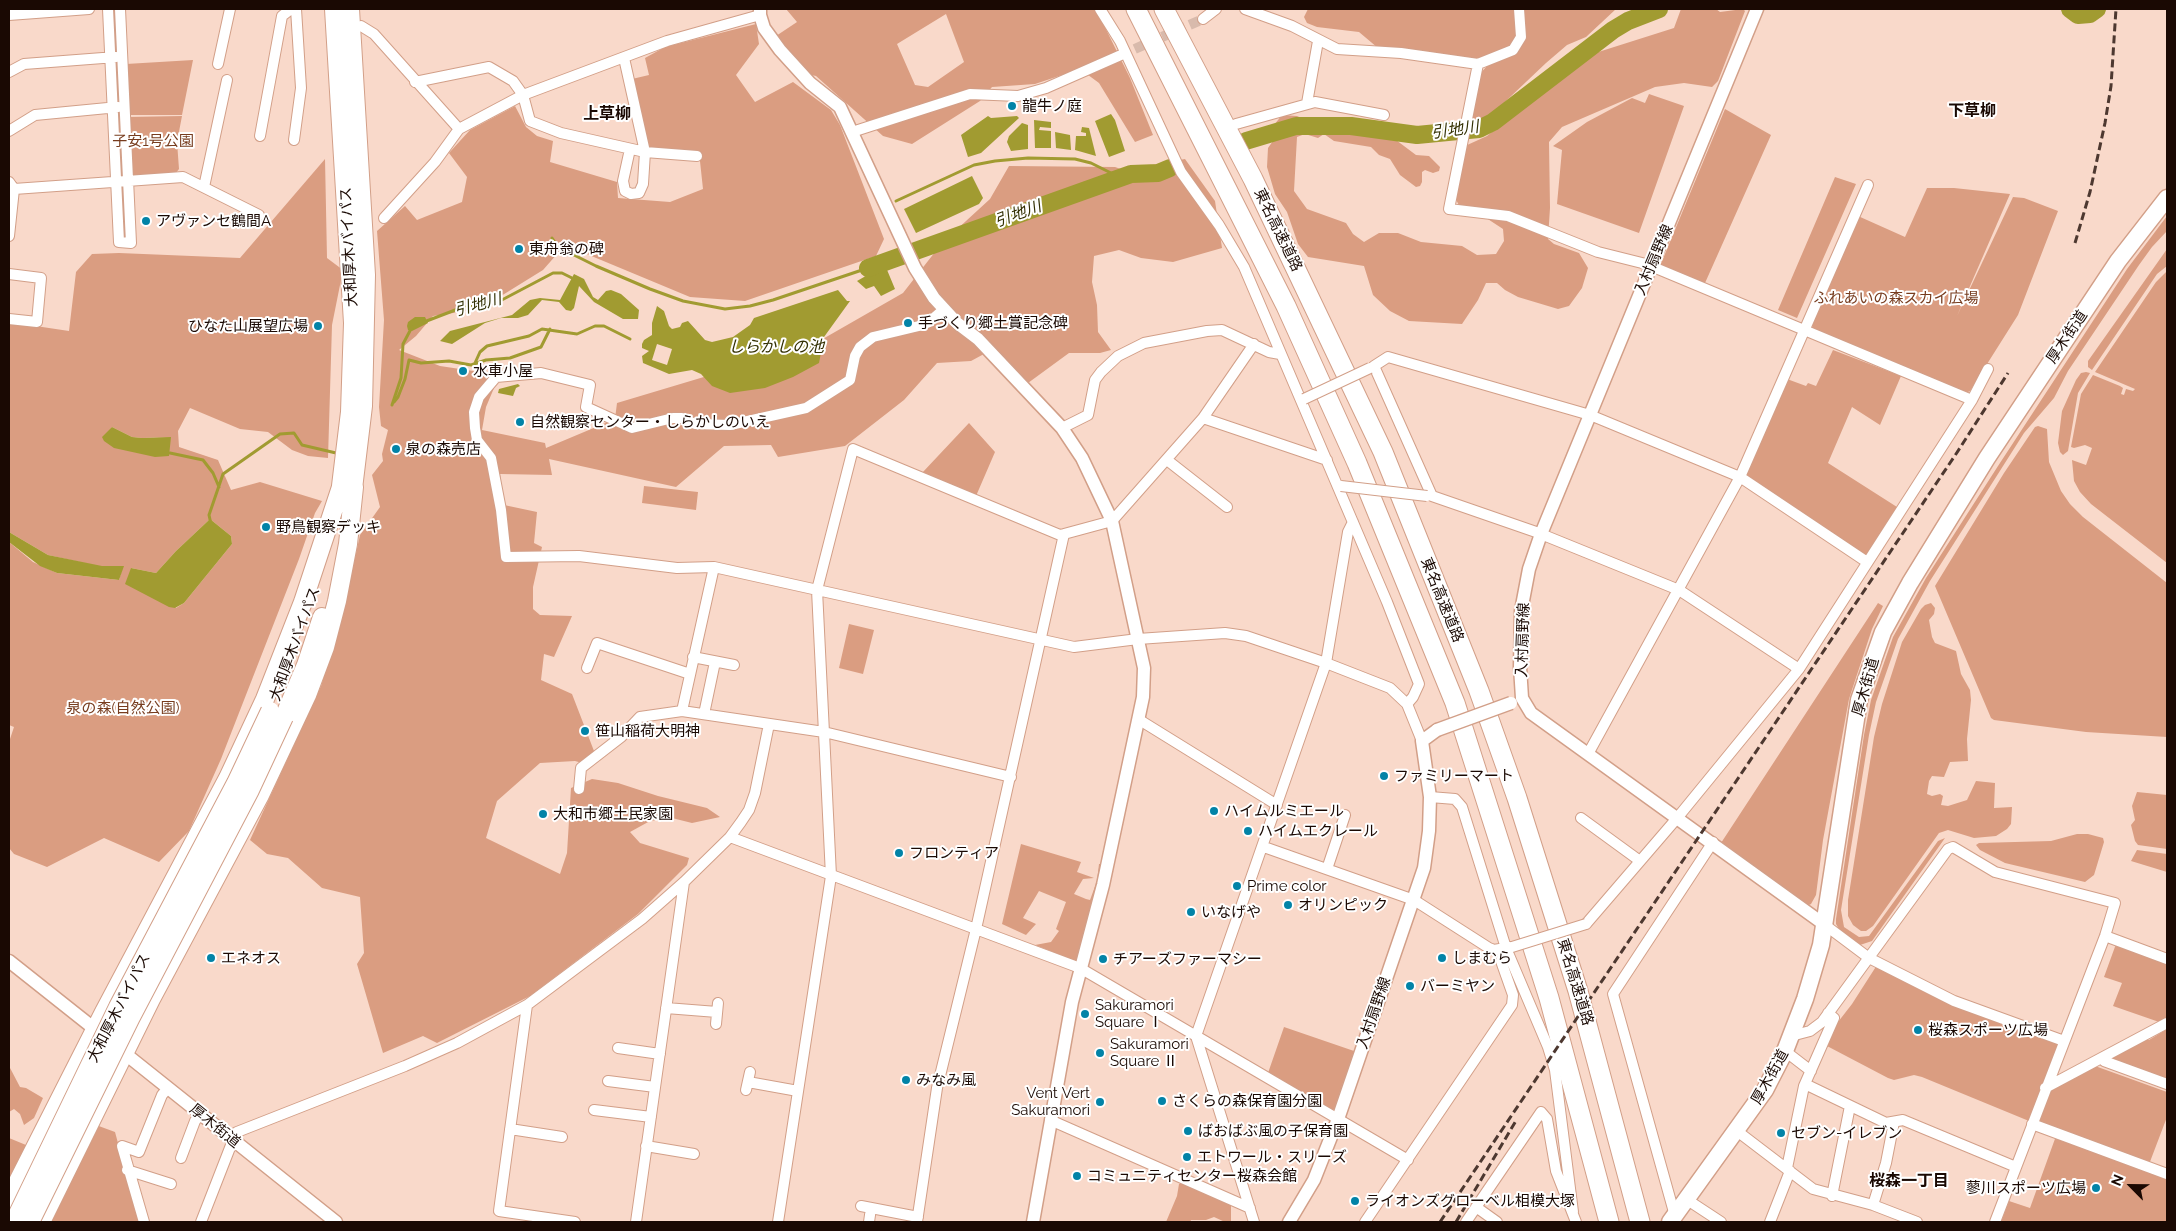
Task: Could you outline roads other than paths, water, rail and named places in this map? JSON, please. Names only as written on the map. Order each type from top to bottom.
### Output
[{"type":"highway","points":[[325,9],[336,144],[348,210]]},
{"type":"highway","name":"大和厚木バイパス","points":[[30,1222],[131,1017],[250,790],[277,714],[295,652],[336,543],[364,406],[334,9]]},
{"type":"highway","name":"大和厚木バイパス","points":[[350,9],[366,275],[359,324]]},
{"type":"highway","points":[[360,9],[368,171],[364,258]]},
{"type":"highway","name":"東名高速道路","points":[[1136,9],[1286,306],[1357,464],[1455,703],[1549,998],[1609,1222]]},
{"type":"highway","name":"東名高速道路","points":[[1164,9],[1253,179],[1383,452],[1475,682],[1517,798],[1578,991],[1640,1222]]},
{"type":"highway","points":[[9,1199],[95,1029],[250,732],[336,543]]},
{"type":"highway","points":[[41,1222],[124,1053],[291,731],[325,647],[336,543]]},
{"type":"highway","name":"大和厚木バイパス","points":[[14,1222],[118,1007],[236,783],[277,714]]},
{"type":"main road","name":"厚木街道","points":[[1673,1219],[1765,1090],[1788,1044],[1813,976],[1825,925],[1859,700],[1883,632],[1987,458],[2118,261],[2167,198]]},
{"type":"street","points":[[9,15],[89,9]]},
{"type":"street","points":[[108,9],[119,242],[131,243],[120,9]]},
{"type":"street","points":[[218,64],[230,9]]},
{"type":"street","points":[[260,136],[282,16],[291,9]]},
{"type":"street","points":[[294,140],[301,88],[296,9]]},
{"type":"street","points":[[1100,9],[1120,42],[1181,172],[1219,225],[1244,267],[1280,354],[1339,485],[1418,684],[1414,697],[1406,704]]},
{"type":"street","points":[[1203,19],[1214,9]]},
{"type":"street","points":[[1245,9],[1292,26],[1318,41],[1337,49],[1401,53],[1478,64],[1513,50],[1521,38],[1519,9]]},
{"type":"street","points":[[384,218],[434,162],[460,129],[523,95],[666,41],[760,12],[764,28],[797,69],[840,107],[924,284],[943,310],[978,339],[1062,428],[1082,458],[1112,521],[1144,675],[1138,719],[1103,885],[1072,1002],[1033,1222]]},
{"type":"street","name":"入村扇野線","points":[[1516,700],[1521,610],[1529,568],[1541,534],[1756,13]]},
{"type":"street","points":[[361,26],[374,34],[460,129]]},
{"type":"street","points":[[1307,103],[1318,41]]},
{"type":"street","points":[[852,132],[970,94],[1018,96],[1046,88],[1121,55]]},
{"type":"street","points":[[9,72],[24,64],[122,56]]},
{"type":"street","points":[[624,58],[645,152],[643,184],[639,193],[630,194],[625,191],[623,181],[630,148]]},
{"type":"street","points":[[1478,64],[1449,210],[1508,216],[1598,252],[1646,264],[1651,268],[1972,400]]},
{"type":"street","points":[[416,82],[488,67],[512,81],[523,95],[530,121],[561,132],[645,152],[697,156]]},
{"type":"street","points":[[204,187],[227,80]]},
{"type":"street","points":[[1236,124],[1315,102],[1384,115]]},
{"type":"street","points":[[9,131],[35,115],[125,107]]},
{"type":"street","points":[[9,236],[11,186],[183,178],[259,215]]},
{"type":"street","points":[[1588,754],[1740,477],[1868,186]]},
{"type":"street","points":[[9,274],[41,278],[37,322],[9,319]]},
{"type":"street","points":[[943,310],[929,322],[919,326],[873,337],[860,347],[855,356],[850,380],[806,408],[730,425],[695,424],[682,418],[673,418],[632,428],[586,407],[590,385],[541,374],[496,377],[479,397],[474,412],[477,440],[491,458],[501,510],[506,557],[579,556],[677,568],[714,567],[1074,647],[1138,639],[1225,633],[1246,636],[1326,663],[1390,688],[1406,704],[1422,740],[1437,730],[1516,700],[1531,713],[1713,842],[1869,958],[1968,1007],[2064,1041]]},
{"type":"street","points":[[1062,428],[1088,415],[1095,380],[1118,356],[1131,348],[1207,331],[1222,330],[1269,352],[1280,354]]},
{"type":"street","points":[[778,1222],[832,876],[817,590],[853,450],[1060,535],[1064,534],[1112,521],[1203,418],[1254,344]]},
{"type":"street","points":[[1301,400],[1372,367],[1388,357],[1590,415],[1740,477],[1867,562]]},
{"type":"street","points":[[1372,367],[1429,496]]},
{"type":"street","points":[[1264,847],[1414,900],[1494,950],[1586,924],[1678,817],[1799,668],[1972,400],[1988,369]]},
{"type":"street","points":[[1203,418],[1327,460]]},
{"type":"street","points":[[1167,460],[1228,507]]},
{"type":"street","points":[[1339,485],[1429,496],[1541,534],[1679,590],[1799,668]]},
{"type":"street","points":[[1254,1222],[1196,1036],[1264,847],[1326,663],[1348,532],[1353,522]]},
{"type":"street","points":[[869,1222],[866,1207],[918,1220],[937,1088],[1011,777],[1039,640],[1064,534]]},
{"type":"street","points":[[682,711],[714,567]]},
{"type":"street","points":[[587,668],[597,643],[690,674]]},
{"type":"street","points":[[693,657],[734,665]]},
{"type":"street","points":[[704,714],[715,662]]},
{"type":"street","points":[[579,789],[582,768],[621,737],[640,717],[682,711],[824,732],[1011,777]]},
{"type":"street","points":[[1138,719],[1277,805]]},
{"type":"street","points":[[201,1222],[231,1139],[237,1132],[448,1047],[526,1005],[642,919],[730,838],[749,810],[755,793],[769,724]]},
{"type":"street","name":"入村扇野線","points":[[1289,1222],[1312,1186],[1338,1119],[1414,900],[1428,849],[1430,797],[1422,740]]},
{"type":"street","points":[[1430,797],[1455,799],[1462,807],[1509,947],[1548,1047],[1555,1070],[1574,1217]]},
{"type":"street","points":[[1328,869],[1345,815]]},
{"type":"street","points":[[1581,818],[1597,823],[1640,861]]},
{"type":"street","points":[[730,838],[1080,968],[1408,1160]]},
{"type":"street","points":[[1673,1219],[1613,994],[1713,842]]},
{"type":"street","points":[[1812,1071],[1788,1044],[1822,1022],[1948,850],[1953,847],[1995,872],[2115,903],[2105,936],[1995,1222]]},
{"type":"street","points":[[636,1222],[684,882]]},
{"type":"street","points":[[2105,936],[2167,958]]},
{"type":"street","points":[[1365,1222],[1512,1005],[1512,995],[1501,961],[1509,947]]},
{"type":"street","name":"厚木街道","points":[[9,961],[336,1222]]},
{"type":"street","points":[[526,1005],[499,1211],[575,1222]]},
{"type":"street","points":[[666,1008],[717,1008],[716,1024]]},
{"type":"street","points":[[1770,1222],[1789,1169],[1805,1084],[1834,1018],[1828,1013]]},
{"type":"street","points":[[2045,1088],[2167,1023]]},
{"type":"street","points":[[618,1048],[660,1054]]},
{"type":"street","points":[[2104,1061],[2167,1084]]},
{"type":"street","points":[[608,1081],[655,1087]]},
{"type":"street","points":[[748,1081],[798,1091]]},
{"type":"street","points":[[1805,1084],[1886,1123],[1903,1120],[2016,1166]]},
{"type":"street","points":[[143,1222],[122,1146],[139,1152],[162,1095],[168,1088]]},
{"type":"street","points":[[1832,1196],[1850,1106]]},
{"type":"street","points":[[594,1110],[651,1117]]},
{"type":"street","points":[[1466,1222],[1541,1112],[1547,1119],[1556,1171],[1574,1217]]},
{"type":"street","points":[[181,1158],[195,1121],[200,1114]]},
{"type":"street","points":[[1050,1120],[1250,1208]]},
{"type":"street","points":[[1873,1205],[1886,1163],[1894,1122]]},
{"type":"street","points":[[2032,1124],[2167,1174]]},
{"type":"street","points":[[510,1130],[562,1137]]},
{"type":"street","points":[[1737,1131],[1813,1189],[1832,1196],[1873,1205],[1917,1222]]},
{"type":"street","points":[[646,1146],[694,1154]]},
{"type":"street","points":[[128,1170],[171,1184]]},
{"type":"street","points":[[1686,1200],[1721,1222]]},
{"type":"street","points":[[1476,1207],[1497,1222]]},
{"type":"water","points":[[1111,114],[1115,120],[1125,151],[1109,157],[1095,121]]},
{"type":"water","points":[[988,116],[991,118],[1017,116],[1019,118],[981,153],[968,157],[961,135]]},
{"type":"water","points":[[1034,120],[1051,122],[1051,128],[1040,127],[1039,130],[1051,131],[1051,148],[1035,148]]},
{"type":"water","points":[[1022,123],[1028,125],[1028,149],[1011,151],[1007,142],[1009,136]]},
{"type":"water","points":[[1082,127],[1089,128],[1096,156],[1075,150],[1076,136],[1086,136],[1086,133],[1081,132]]},
{"type":"water","points":[[1055,132],[1070,135],[1071,150],[1056,148]]},
{"type":"water","points":[[972,176],[983,198],[979,204],[916,233],[904,209]]},
{"type":"water","points":[[885,265],[895,289],[881,296],[874,286],[866,289],[857,281]]},
{"type":"water","points":[[574,274],[584,279],[593,297],[598,300],[606,291],[611,290],[621,294],[639,310],[638,319],[623,319],[594,302],[579,286],[574,308],[571,311],[566,310],[559,302],[542,300],[528,315],[518,318],[501,318],[485,323],[452,344],[440,341],[450,331],[512,315],[530,300],[540,298],[560,300]]},
{"type":"water","name":"しらかしの池","points":[[838,290],[847,301],[850,301],[824,337],[819,363],[793,377],[765,388],[730,393],[712,386],[701,374],[692,370],[669,374],[643,363],[642,356],[649,351],[642,348],[642,344],[644,340],[652,335],[652,323],[657,306],[664,311],[669,326],[672,329],[680,327],[682,323],[688,321],[705,340],[712,342],[733,337],[750,325],[754,318]]},
{"type":"water","points":[[415,317],[425,317],[428,323],[412,331],[408,330],[408,322]]},
{"type":"water","points":[[518,384],[520,386],[516,388],[513,396],[498,393],[499,389]]},
{"type":"water","points":[[112,427],[132,437],[171,437],[169,456],[155,457],[114,448],[104,441],[102,437]]},
{"type":"water","points":[[210,519],[231,536],[232,544],[184,603],[175,608],[169,607],[125,584],[131,568],[156,573]]},
{"type":"water","points":[[9,532],[48,555],[102,566],[124,566],[119,580],[57,573],[40,566],[9,542]]},
{"type":"waterway","name":"引地川","points":[[1246,141],[1296,126],[1351,126],[1417,135],[1479,129],[1493,122],[1613,30],[1628,21],[1659,9]]},
{"type":"waterway","name":"引地川","points":[[2070,9],[2078,15],[2090,14],[2097,9]]},
{"type":"waterway","points":[[896,201],[974,165],[995,161],[1028,158],[1075,159],[1091,163],[1121,178]]},
{"type":"waterway","name":"引地川","points":[[868,268],[1131,174],[1158,173],[1170,168]]},
{"type":"waterway","points":[[552,238],[558,247],[596,266],[650,289],[683,301],[725,309],[750,306],[773,300],[868,268],[871,276]]},
{"type":"waterway","name":"引地川","points":[[424,322],[463,307],[498,302],[553,273],[562,273],[574,279]]},
{"type":"waterway","points":[[475,363],[480,352],[487,346],[529,336],[542,329],[577,334],[595,326],[604,326],[630,339]]},
{"type":"waterway","name":"引地川","points":[[392,405],[401,378],[403,344],[412,327]]},
{"type":"waterway","points":[[394,402],[405,379],[409,360],[421,363],[449,361],[471,365],[486,360],[510,358],[541,347],[550,329]]},
{"type":"waterway","name":"引地川","points":[[211,524],[209,515],[223,474],[280,434],[294,433],[302,445],[336,453],[339,452]]},
{"type":"waterway","points":[[170,453],[203,460],[213,473],[219,487]]},
{"type":"tunnel","points":[[1121,55],[1203,19]]},
{"type":"railway","points":[[2075,243],[2090,192],[2105,123],[2111,86],[2116,9]]},
{"type":"railway","points":[[1440,1222],[1956,454],[2008,373]]},
{"type":"railway","points":[[1456,1222],[1517,1119]]},
{"type":"place","name":"龍牛ノ庭","points":[[1012,106]]},
{"type":"place","name":"アヴァンセ鶴間A","points":[[146,221]]},
{"type":"place","name":"東舟翁の碑","points":[[519,249]]},
{"type":"place","name":"手づくり郷土賞記念碑","points":[[908,323]]},
{"type":"place","name":"ひなた山展望広場","points":[[318,326]]},
{"type":"place","name":"水車小屋","points":[[463,371]]},
{"type":"place","name":"自然観察センター・しらかしのいえ","points":[[520,422]]},
{"type":"place","name":"泉の森売店","points":[[396,449]]},
{"type":"place","name":"野鳥観察デッキ","points":[[266,527]]},
{"type":"place","name":"笹山稲荷大明神","points":[[585,731]]},
{"type":"place","name":"ファミリーマート","points":[[1384,776]]},
{"type":"place","name":"ハイムルミエール","points":[[1214,811]]},
{"type":"place","name":"大和市郷土民家園","points":[[543,814]]},
{"type":"place","name":"ハイムエクレール","points":[[1248,831]]},
{"type":"place","name":"フロンティア","points":[[899,853]]},
{"type":"place","name":"Prime color","points":[[1237,886]]},
{"type":"place","name":"オリンピック","points":[[1288,905]]},
{"type":"place","name":"いなげや","points":[[1191,912]]},
{"type":"place","name":"エネオス","points":[[211,958]]},
{"type":"place","name":"しまむら","points":[[1442,958]]},
{"type":"place","name":"チアーズファーマシー","points":[[1103,959]]},
{"type":"place","name":"バーミヤン","points":[[1410,986]]},
{"type":"place","name":"Sakuramori Square Ⅰ","points":[[1085,1014]]},
{"type":"place","name":"桜森スポーツ広場","points":[[1918,1030]]},
{"type":"place","name":"Sakuramori Square Ⅱ","points":[[1100,1053]]},
{"type":"place","name":"みなみ風","points":[[906,1080]]},
{"type":"place","name":"さくらの森保育園分園","points":[[1162,1101]]},
{"type":"place","name":"Vent Vert Sakuramori","points":[[1100,1102]]},
{"type":"place","name":"ばおばぶ風の子保育園","points":[[1188,1131]]},
{"type":"place","name":"セブン-イレブン","points":[[1781,1133]]},
{"type":"place","name":"エトワール・スリーズ","points":[[1187,1157]]},
{"type":"place","name":"コミュニティセンター桜森会館","points":[[1077,1176]]},
{"type":"place","name":"蓼川スポーツ広場","points":[[2096,1188]]},
{"type":"place","name":"ライオンズグローベル相模大塚","points":[[1355,1201]]},
{"type":"district","name":"下草柳","points":[[1972,111]]},
{"type":"district","name":"上草柳","points":[[607,114]]},
{"type":"district","name":"桜森一丁目","points":[[1909,1181]]},
{"type":"park label","name":"子安1号公園","points":[[153,141]]},
{"type":"park label","name":"ふれあいの森スカイ広場","points":[[1896,298]]},
{"type":"park label","name":"泉の森(自然公園)","points":[[123,708]]}]
